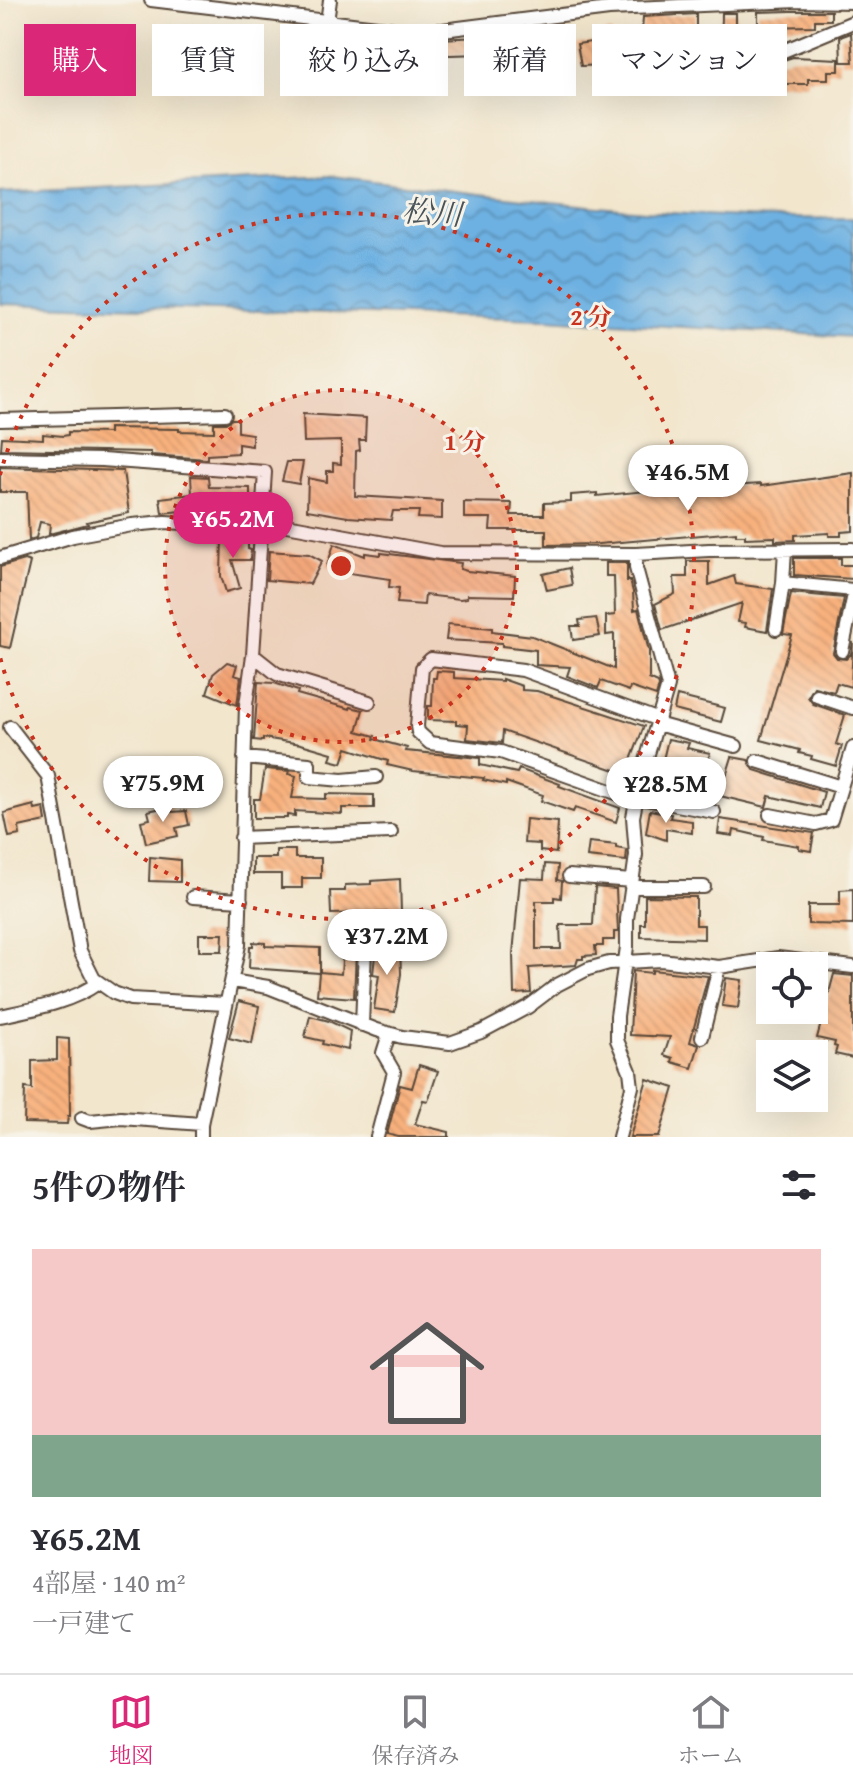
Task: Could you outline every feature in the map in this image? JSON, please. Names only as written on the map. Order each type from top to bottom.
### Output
[{"type":"street","points":[[151,0],[396,30],[443,30],[622,8],[798,1],[853,2]]},
{"type":"street","points":[[327,22],[330,0]]},
{"type":"street","points":[[787,50],[853,22]]},
{"type":"street","points":[[0,420],[225,414]]},
{"type":"street","points":[[0,458],[102,460],[265,472],[253,655],[246,705],[239,945],[201,1131],[121,1118],[90,1121],[82,1118]]},
{"type":"street","points":[[0,558],[73,536],[165,522],[260,527],[270,522],[440,553],[636,554],[853,549]]},
{"type":"street","points":[[776,629],[785,549]]},
{"type":"street","points":[[619,1137],[632,1087],[630,1071],[617,1040],[617,1016],[636,855],[633,817],[668,680],[636,568],[636,554]]},
{"type":"street","points":[[783,583],[853,590]]},
{"type":"street","points":[[842,651],[853,599]]},
{"type":"street","points":[[253,655],[277,674],[369,702]]},
{"type":"street","points":[[714,812],[637,799],[501,752],[430,743],[418,732],[417,726],[422,668],[431,659],[523,670],[658,722],[736,746]]},
{"type":"street","points":[[817,696],[853,708]]},
{"type":"street","points":[[10,727],[48,776],[80,951],[98,983],[130,999],[226,1004]]},
{"type":"street","points":[[770,815],[816,824],[831,820],[853,748]]},
{"type":"street","points":[[244,758],[309,764],[309,777],[342,780],[376,777]]},
{"type":"street","points":[[757,761],[841,787]]},
{"type":"street","points":[[241,838],[391,832]]},
{"type":"street","points":[[569,876],[632,884],[704,887]]},
{"type":"street","points":[[193,897],[241,900]]},
{"type":"street","points":[[362,1025],[365,948]]},
{"type":"street","points":[[232,981],[268,987],[389,1034],[450,1043],[481,1032],[528,1007],[557,985],[588,969],[625,962],[661,960],[719,967],[778,958],[853,967]]},
{"type":"street","points":[[702,1037],[719,967]]},
{"type":"street","points":[[0,1016],[44,1007],[87,991],[98,983]]},
{"type":"street","points":[[377,1137],[394,1072],[383,1053],[389,1034]]},
{"type":"water","name":"松川","points":[[332,176],[657,212],[853,218],[853,337],[546,319],[0,304],[0,193]]},
{"type":"building","points":[[831,11],[831,20],[815,20],[815,26],[758,24],[758,12]]},
{"type":"building","points":[[722,13],[736,13],[736,24],[722,24]]},
{"type":"building","points":[[696,14],[696,24],[643,24],[643,17]]},
{"type":"building","points":[[851,33],[853,62],[841,62],[840,37]]},
{"type":"building","points":[[464,38],[464,55],[448,55],[448,39]]},
{"type":"building","points":[[592,42],[592,66],[581,66],[577,44]]},
{"type":"building","points":[[787,59],[839,59],[839,71],[828,71],[828,79],[808,79],[808,84],[787,84]]},
{"type":"building","points":[[303,414],[366,418],[365,440],[359,440],[360,450],[356,451],[355,496],[442,501],[442,519],[418,518],[419,511],[393,511],[391,520],[307,510],[308,478],[327,482],[327,471],[333,471],[333,463],[341,464],[341,441],[304,442]]},
{"type":"building","points":[[238,419],[238,432],[252,434],[252,446],[238,444],[238,453],[207,455],[207,459],[151,455],[151,452],[1,449],[2,437],[43,439],[43,434],[109,433],[109,428],[214,432],[214,423],[226,423]]},
{"type":"building","points":[[287,462],[303,462],[299,484],[282,481]]},
{"type":"building","points":[[0,467],[123,471],[129,513],[49,534],[50,524],[40,522],[36,538],[29,540],[27,492],[0,492]]},
{"type":"building","points":[[853,473],[853,531],[841,532],[841,536],[829,536],[829,533],[795,535],[795,540],[775,541],[775,537],[745,538],[745,535],[736,535],[736,532],[598,544],[546,545],[546,530],[490,530],[491,518],[464,518],[464,502],[512,503],[511,515],[544,515],[544,503],[571,502],[571,495],[597,493],[597,496],[676,488],[676,494],[702,493],[731,486],[761,486]]},
{"type":"building","points":[[191,476],[208,477],[209,487],[250,488],[250,504],[247,504],[247,509],[211,508],[162,513],[160,498],[192,494]]},
{"type":"building","points":[[222,537],[248,538],[248,549],[251,550],[250,560],[232,560],[240,588],[226,592],[221,576]]},
{"type":"building","points":[[334,544],[365,556],[365,553],[381,553],[461,563],[460,569],[467,571],[515,576],[514,596],[467,595],[467,598],[460,599],[425,595],[424,605],[397,603],[399,588],[389,587],[390,579],[343,572],[327,566]]},
{"type":"building","points":[[269,551],[309,554],[322,561],[310,584],[267,580]]},
{"type":"building","points":[[794,558],[841,558],[841,565],[853,565],[853,579],[794,575]]},
{"type":"building","points":[[24,560],[30,562],[10,648],[0,646],[0,567]]},
{"type":"building","points":[[687,561],[709,561],[709,585],[734,576],[736,584],[773,589],[767,631],[745,627],[746,623],[738,622],[742,603],[662,630],[655,604],[675,594],[674,577],[687,577]]},
{"type":"building","points":[[606,563],[627,563],[627,581],[630,581],[633,592],[634,610],[638,609],[649,651],[649,679],[659,686],[656,696],[601,681],[598,688],[567,676],[570,667],[536,665],[536,650],[502,646],[502,643],[446,640],[448,624],[492,628],[492,631],[532,636],[614,669],[614,634],[606,635],[606,616],[615,615],[614,576],[606,576]]},
{"type":"building","points":[[569,568],[572,585],[547,590],[543,574]]},
{"type":"building","points":[[791,593],[844,598],[833,653],[837,658],[846,659],[851,654],[853,642],[851,687],[837,683],[834,692],[814,687],[808,697],[813,704],[845,715],[836,744],[842,746],[836,766],[811,759],[812,756],[799,753],[800,750],[761,740],[792,635],[783,634]]},
{"type":"building","points":[[596,618],[600,636],[573,640],[571,626],[580,626],[579,620]]},
{"type":"building","points":[[227,662],[237,665],[234,675],[241,677],[237,705],[207,693],[213,674]]},
{"type":"building","points":[[437,671],[454,672],[454,678],[502,679],[522,686],[522,690],[537,691],[644,726],[631,760],[634,761],[629,775],[503,731],[502,743],[467,739],[468,725],[456,724],[456,721],[428,720],[433,678],[436,678]]},
{"type":"building","points":[[258,682],[274,683],[298,691],[297,694],[363,710],[357,731],[407,748],[406,751],[480,758],[480,765],[517,773],[519,769],[560,784],[620,808],[616,822],[575,808],[573,812],[541,801],[543,795],[506,782],[506,785],[484,778],[413,771],[387,765],[388,761],[347,748],[342,763],[330,760],[332,753],[301,744],[263,738],[263,741],[254,740]]},
{"type":"building","points":[[677,696],[725,708],[721,722],[674,710]]},
{"type":"building","points":[[668,739],[689,743],[687,748],[710,753],[698,793],[653,779],[656,767],[661,768]]},
{"type":"building","points":[[732,757],[748,760],[754,770],[824,792],[820,808],[769,796],[766,807],[720,796]]},
{"type":"building","points":[[265,769],[290,771],[289,774],[296,776],[292,798],[326,799],[326,794],[374,795],[374,808],[342,808],[342,814],[295,811],[295,816],[287,815],[287,818],[254,818],[254,799],[260,799]]},
{"type":"building","points":[[34,805],[35,810],[44,808],[46,821],[19,827],[20,835],[9,837],[4,813]]},
{"type":"building","points":[[171,806],[172,812],[186,811],[189,825],[176,828],[178,836],[146,843],[141,821],[150,819],[148,811]]},
{"type":"building","points":[[650,810],[671,814],[670,818],[692,821],[692,833],[666,829],[666,840],[646,833]]},
{"type":"building","points":[[526,819],[558,822],[556,853],[540,851],[540,844],[524,843]]},
{"type":"building","points":[[720,819],[814,833],[811,851],[734,830],[733,836],[718,834]]},
{"type":"building","points":[[589,842],[616,845],[616,848],[627,850],[626,861],[587,857]]},
{"type":"building","points":[[276,850],[295,850],[295,858],[321,858],[321,878],[302,878],[302,888],[281,888],[281,874],[253,874],[253,858],[276,858]]},
{"type":"building","points":[[150,857],[180,860],[180,882],[149,881]]},
{"type":"building","points":[[545,864],[558,865],[557,880],[562,881],[561,898],[536,901],[536,949],[561,949],[560,925],[593,925],[595,887],[616,889],[618,932],[614,932],[614,940],[603,940],[603,946],[595,946],[596,955],[583,956],[576,965],[529,968],[531,993],[514,994],[513,954],[520,878],[544,879]]},
{"type":"building","points":[[400,879],[401,912],[331,914],[330,891],[345,891],[345,885]]},
{"type":"building","points":[[853,889],[853,925],[808,924],[808,905],[840,905],[840,890]]},
{"type":"building","points":[[645,896],[696,897],[696,925],[704,925],[704,939],[641,937],[641,924],[645,924]]},
{"type":"building","points":[[199,934],[223,934],[222,951],[199,951]]},
{"type":"building","points":[[253,942],[265,943],[265,946],[320,948],[320,972],[341,974],[343,949],[356,950],[354,998],[317,995],[319,973],[249,968]]},
{"type":"building","points":[[376,947],[400,947],[401,974],[395,1012],[374,1009],[379,975],[373,974]]},
{"type":"building","points":[[652,970],[708,976],[690,1042],[699,1045],[692,1068],[672,1062],[673,1058],[664,1055],[670,1037],[630,1035],[633,971],[652,973]]},
{"type":"building","points":[[834,974],[853,976],[853,1058],[835,1054],[835,1042],[817,1038],[821,1024],[828,1024],[828,997]]},
{"type":"building","points":[[726,978],[742,980],[738,1008],[722,1006]]},
{"type":"building","points":[[239,1001],[259,1006],[252,1044],[229,1038]]},
{"type":"building","points":[[310,1016],[350,1031],[348,1050],[305,1037]]},
{"type":"building","points":[[57,1038],[69,1039],[70,1116],[67,1124],[24,1123],[25,1088],[32,1089],[32,1061],[57,1060]]},
{"type":"building","points":[[419,1065],[438,1071],[428,1101],[423,1100],[415,1124],[449,1132],[449,1137],[398,1137],[387,1134],[400,1085],[412,1088]]},
{"type":"building","points":[[647,1079],[674,1088],[659,1137],[630,1137]]}]
